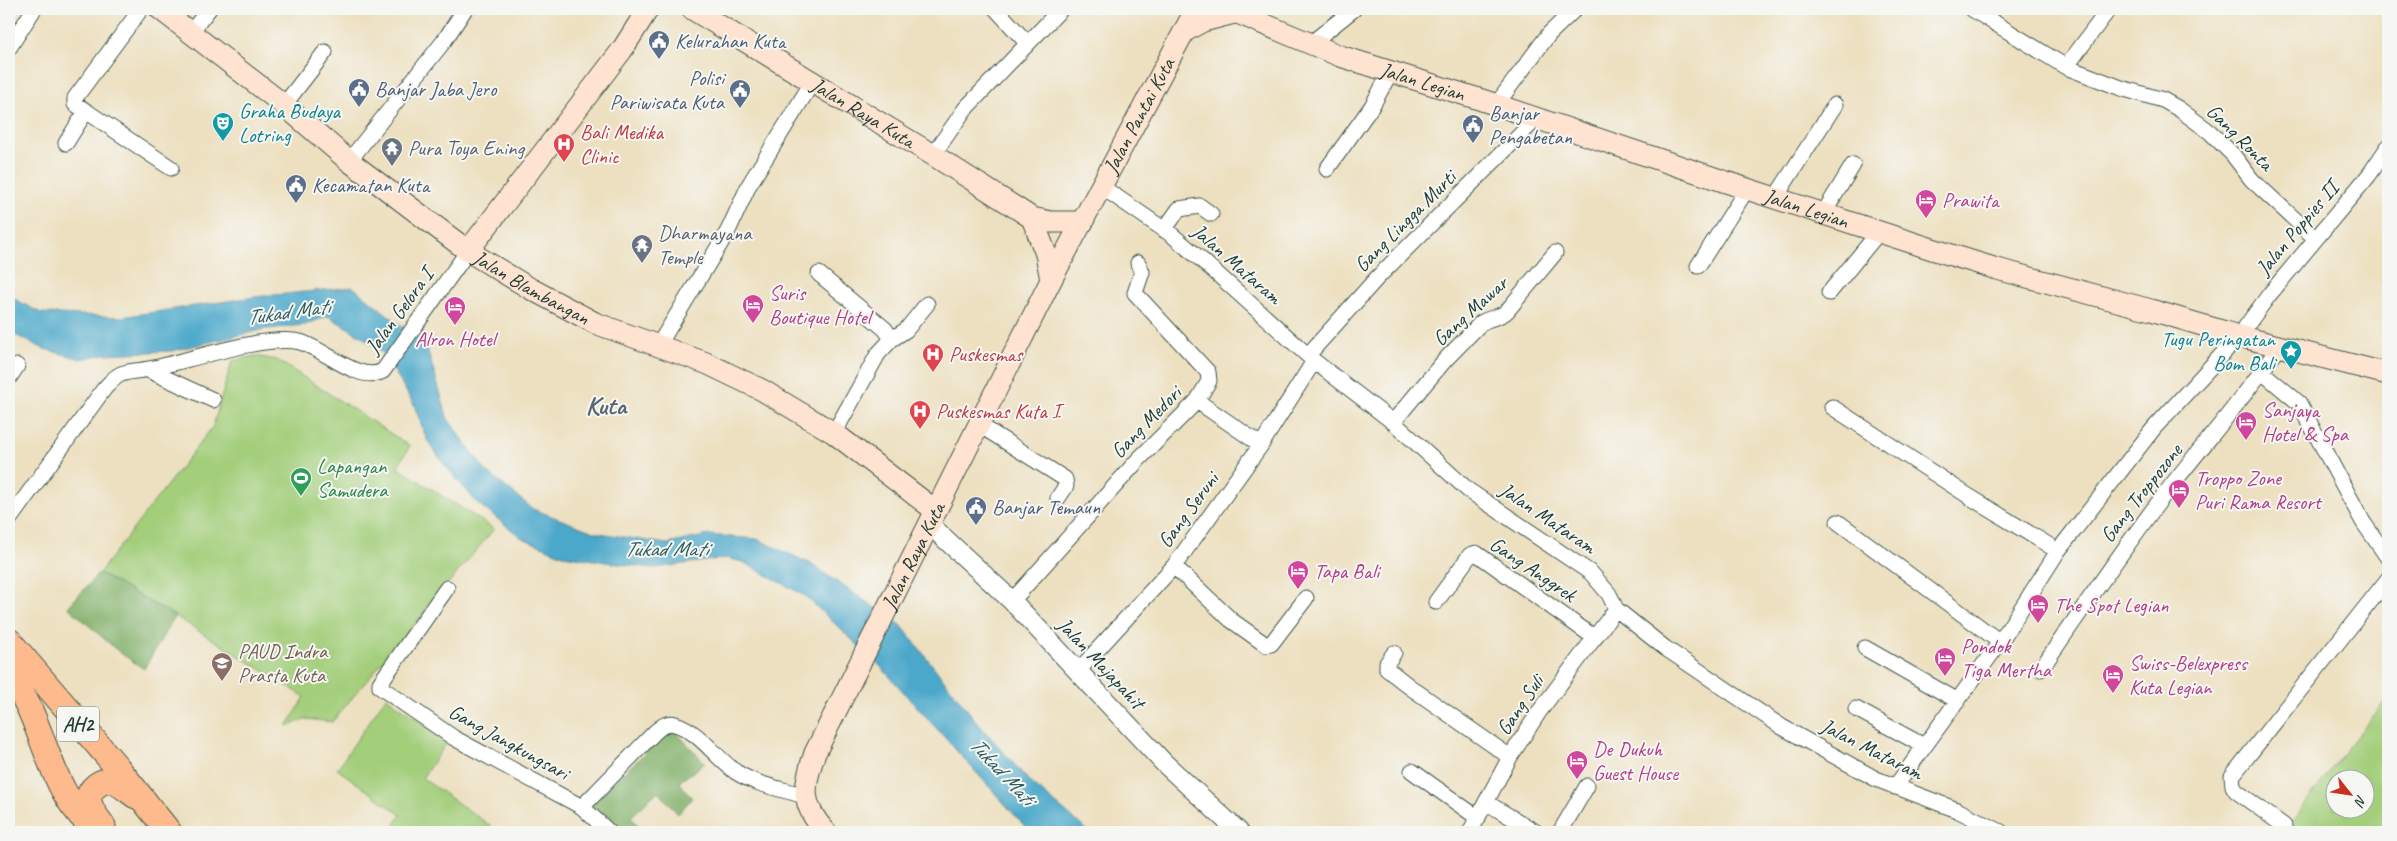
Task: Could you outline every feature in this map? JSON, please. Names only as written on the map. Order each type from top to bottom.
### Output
[{"type":"highway","name":"AH2","points":[[9,641],[149,805],[169,832]]},
{"type":"highway","name":"AH2","points":[[9,674],[26,700],[46,755],[66,795],[86,820],[99,832]]},
{"type":"highway","points":[[108,832],[89,805],[90,794],[97,785],[108,780],[114,782],[149,805]]},
{"type":"main road","name":"Jalan Blambangan","points":[[160,9],[284,105],[348,161],[468,251],[595,323],[706,364],[762,390],[834,433],[933,518]]},
{"type":"main road","points":[[468,251],[622,50],[648,9]]},
{"type":"main road","name":"Jalan Raya Kuta","points":[[692,9],[813,81],[1032,218],[1051,222],[1083,222],[1051,280],[978,424],[892,603],[864,654],[816,753],[806,784],[805,796]]},
{"type":"main road","name":"Jalan Pantai Kuta","points":[[1083,222],[1196,9]]},
{"type":"main road","points":[[1185,31],[1203,20],[1231,11]]},
{"type":"main road","name":"Jalan Legian","points":[[1231,11],[1310,44],[1390,72],[1599,138],[1879,232],[1997,269],[2151,310],[2279,347],[2388,374]]},
{"type":"main road","points":[[1032,218],[1046,254],[1051,280]]},
{"type":"main road","points":[[805,796],[810,813],[826,832]]},
{"type":"street","points":[[9,48],[34,9]]},
{"type":"street","points":[[141,9],[75,98],[75,104],[171,168]]},
{"type":"street","points":[[191,32],[208,9]]},
{"type":"street","points":[[348,161],[444,41],[465,9]]},
{"type":"street","points":[[996,9],[1027,44]]},
{"type":"street","points":[[933,155],[965,109],[1061,9]]},
{"type":"street","points":[[1310,44],[1354,9]]},
{"type":"street","points":[[1496,105],[1549,34],[1575,9]]},
{"type":"street","name":"Gang Ronta","points":[[1972,9],[2066,67],[2121,88],[2163,100],[2203,126],[2233,155],[2252,180],[2315,238]]},
{"type":"street","points":[[2066,67],[2110,9]]},
{"type":"street","points":[[284,105],[325,52]]},
{"type":"street","points":[[1327,169],[1372,106],[1390,72]]},
{"type":"street","points":[[658,346],[728,231],[749,185],[813,81]]},
{"type":"street","points":[[1775,198],[1835,105]]},
{"type":"street","points":[[66,143],[86,111]]},
{"type":"street","name":"Gang Lingga Murti","points":[[1311,358],[1376,278],[1536,119]]},
{"type":"street","name":"Jalan Poppies II","points":[[1895,787],[2000,642],[2058,551],[2154,428],[2239,336],[2269,295],[2369,175],[2388,148]]},
{"type":"street","points":[[1823,214],[1853,165]]},
{"type":"street","name":"Jalan Mataram","points":[[1102,187],[1164,230],[1205,263],[1311,358],[1393,422],[1468,490],[1591,573],[1609,594],[1616,609],[1665,648],[1782,727],[1895,787],[1957,810],[2001,832]]},
{"type":"street","points":[[1698,266],[1747,189]]},
{"type":"street","points":[[1164,230],[1179,210],[1200,206],[1211,214]]},
{"type":"street","points":[[1829,293],[1879,232]]},
{"type":"street","name":"Jalan Gelora I","points":[[9,520],[113,379],[125,372],[148,370],[261,342],[299,342],[364,374],[372,375],[383,371],[419,323],[468,251]]},
{"type":"street","name":"Gang Mawar","points":[[1393,422],[1445,360],[1481,323],[1507,311],[1555,254]]},
{"type":"street","name":"Gang Medori","points":[[1012,601],[1138,460],[1197,402],[1210,381],[1210,375],[1135,293],[1142,272],[1138,263]]},
{"type":"street","points":[[820,274],[885,329],[892,339]]},
{"type":"street","points":[[834,433],[878,354],[892,339],[906,330],[927,304]]},
{"type":"street","name":"Gang Troppozone","points":[[2041,669],[2102,578],[2156,505],[2262,372],[2279,347]]},
{"type":"street","name":"Gang Seruni","points":[[1079,670],[1174,566],[1261,446],[1311,358]]},
{"type":"street","points":[[148,370],[213,400]]},
{"type":"street","points":[[2262,372],[2299,403],[2364,522],[2388,558]]},
{"type":"street","points":[[1197,402],[1261,446]]},
{"type":"street","points":[[1832,407],[1970,497],[2058,551]]},
{"type":"street","points":[[978,424],[1065,480],[1066,486],[1058,498]]},
{"type":"street","name":"Jalan Majapahit","points":[[933,518],[1079,670],[1164,764],[1239,832]]},
{"type":"street","points":[[1838,522],[2000,642]]},
{"type":"street","name":"Gang Anggrek","points":[[1436,602],[1470,555],[1476,553],[1595,638]]},
{"type":"street","points":[[1174,566],[1231,620],[1266,645],[1271,644],[1306,598]]},
{"type":"street","points":[[2284,826],[2236,791],[2233,786],[2232,776],[2388,579]]},
{"type":"street","name":"Gang Jangkungsari","points":[[446,588],[380,683],[380,687],[454,738],[582,807],[608,832]]},
{"type":"street","name":"Gang Suli","points":[[1470,832],[1510,756],[1539,712],[1616,609]]},
{"type":"street","points":[[1865,648],[1958,701]]},
{"type":"street","points":[[1394,653],[1387,663],[1387,669],[1510,756]]},
{"type":"street","points":[[1856,709],[1924,746]]},
{"type":"street","points":[[582,807],[655,732],[668,723],[673,723],[696,737],[735,772],[753,780],[805,796]]},
{"type":"street","points":[[1412,771],[1478,818]]},
{"type":"street","points":[[1560,832],[1587,786]]},
{"type":"street","points":[[1487,802],[1536,832]]},
{"type":"green space","name":"Lapangan Samudera","points":[[255,356],[277,360],[410,446],[397,467],[494,529],[332,722],[306,719],[287,726],[305,697],[175,616],[99,573],[213,426],[232,361]]},
{"type":"green space","points":[[99,573],[175,616],[144,669],[119,652],[68,607]]},
{"type":"green space","points":[[386,697],[448,741],[422,778],[491,826],[486,832],[390,832],[401,815],[337,769]]},
{"type":"green space","points":[[2388,698],[2388,832],[2285,831],[2324,779],[2324,818],[2374,818],[2374,768],[2332,768]]},
{"type":"green space","points":[[672,728],[705,763],[679,782],[692,798],[678,814],[658,791],[631,817],[639,827],[634,832],[613,832],[587,807]]},
{"type":"water","name":"Tukad Mati","points":[[353,287],[426,345],[448,419],[486,471],[533,509],[594,532],[667,544],[709,535],[757,539],[809,563],[901,625],[977,722],[1029,781],[1089,832],[1030,832],[880,666],[805,596],[743,562],[726,558],[656,568],[618,564],[563,555],[522,538],[477,503],[443,463],[427,440],[414,405],[384,354],[361,336],[328,316],[305,325],[266,329],[172,351],[105,354],[81,359],[44,349],[9,332],[9,296],[41,313],[121,317],[254,297]]},
{"type":"place","name":"Kelurahan Kuta","points":[[659,60]]},
{"type":"place","name":"Banjar Jaba Jero","points":[[359,108]]},
{"type":"place","name":"Polisi Pariwisata Kuta","points":[[740,109]]},
{"type":"place","name":"Graha Budaya Lotring","points":[[223,142]]},
{"type":"place","name":"Banjar Pengabetan","points":[[1473,144]]},
{"type":"place","name":"Bali Medika Clinic","points":[[564,163]]},
{"type":"place","name":"Pura Toya Ening","points":[[392,167]]},
{"type":"place","name":"Kecamatan Kuta","points":[[296,204]]},
{"type":"place","name":"Prawita","points":[[1926,219]]},
{"type":"place","name":"Dharmayana Temple","points":[[642,264]]},
{"type":"place","name":"Suris Boutique Hotel","points":[[753,324]]},
{"type":"place","name":"Alron Hotel","points":[[455,326]]},
{"type":"place","name":"Tugu Peringatan Bom Bali","points":[[2291,370]]},
{"type":"place","name":"Puskesmas","points":[[933,373]]},
{"type":"place","name":"Puskesmas Kuta I","points":[[920,430]]},
{"type":"place","name":"Sanjaya Hotel & Spa","points":[[2246,441]]},
{"type":"place","name":"Lapangan Samudera","points":[[301,497]]},
{"type":"place","name":"Troppo Zone Puri Rama Resort","points":[[2179,509]]},
{"type":"place","name":"Banjar Temaun","points":[[976,526]]},
{"type":"place","name":"Tapa Bali","points":[[1298,590]]},
{"type":"place","name":"The Spot Legian","points":[[2038,624]]},
{"type":"place","name":"Pondok Tiga Mertha","points":[[1945,677]]},
{"type":"place","name":"PAUD Indra Prasta Kuta","points":[[222,682]]},
{"type":"place","name":"Swiss-Belexpress Kuta Legian","points":[[2113,694]]},
{"type":"place","name":"De Dukuh Guest House","points":[[1577,780]]},
{"type":"district","name":"Kuta","points":[[606,405]]}]
